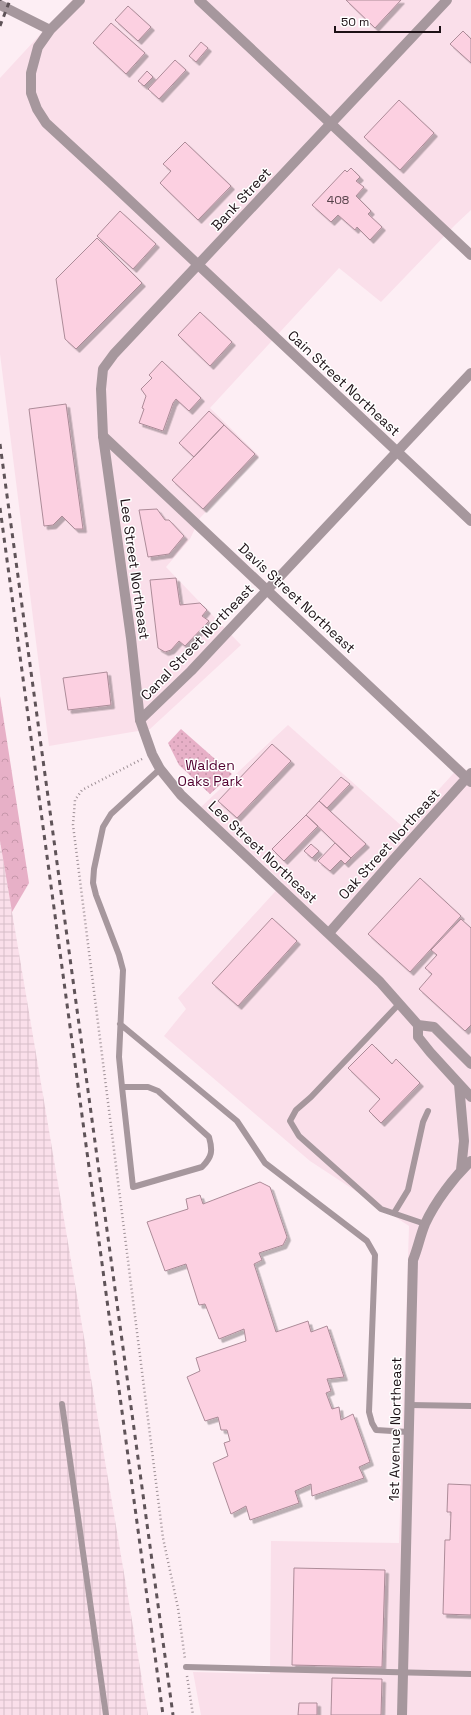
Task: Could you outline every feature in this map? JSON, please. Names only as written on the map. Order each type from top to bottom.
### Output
[{"type":"street","name":"Cain Street Northeast","points":[[80,0],[50,30],[38,47],[31,73],[31,93],[37,109],[46,123],[471,521]]},
{"type":"street","points":[[199,0],[471,255]]},
{"type":"street","name":"Bank Street","points":[[103,436],[101,389],[103,369],[122,345],[447,0]]},
{"type":"street","points":[[0,5],[50,30]]},
{"type":"street","name":"Canal Street Northeast","points":[[140,720],[191,671],[471,373]]},
{"type":"street","name":"Davis Street Northeast","points":[[103,436],[470,778]]},
{"type":"street","name":"Lee Street Northeast","points":[[103,436],[131,638],[140,720],[152,754],[160,769],[181,795],[380,982],[418,1025],[418,1037],[471,1097]]},
{"type":"street","name":"Oak Street Northeast","points":[[329,933],[393,860],[470,778]]},
{"type":"street","points":[[418,1025],[434,1027],[471,1064]]},
{"type":"street","points":[[459,1084],[464,1141],[461,1170]]},
{"type":"street","name":"1st Avenue Northeast","points":[[402,1715],[413,1260],[425,1224],[442,1196],[461,1170],[471,1161]]},
{"type":"lane","points":[[122,1087],[148,1087],[158,1090],[209,1137],[212,1148],[209,1160],[202,1167],[133,1187],[122,1087],[119,1057],[122,970],[119,955],[96,895],[93,883],[94,869],[103,827],[111,814],[160,769]]},
{"type":"lane","points":[[399,1004],[311,1097],[296,1110],[290,1120],[299,1136],[381,1209],[425,1224]]},
{"type":"lane","points":[[120,1024],[237,1121],[265,1163],[367,1241],[375,1255],[369,1412],[376,1430],[408,1432]]},
{"type":"lane","points":[[394,1213],[408,1190],[423,1122],[428,1111]]},
{"type":"lane","points":[[62,1404],[106,1715]]},
{"type":"lane","points":[[409,1405],[471,1406]]},
{"type":"lane","points":[[186,1667],[471,1674]]},
{"type":"shaded area","points":[[72,0],[471,0],[471,210],[381,302],[339,268],[210,408],[259,456],[200,518],[190,539],[166,567],[241,645],[150,729],[49,746],[0,354],[0,78]]},
{"type":"shaded area","points":[[288,725],[404,828],[461,765],[471,775],[471,1715],[201,1715],[193,1672],[270,1674],[271,1541],[399,1543],[409,1226],[310,1161],[164,1036],[186,1009],[178,998],[283,883],[201,807]]},
{"type":"shaded area","points":[[0,841],[12,912],[148,1715],[0,1715]]},
{"type":"green space","points":[[0,696],[29,883],[12,912],[0,841]]},
{"type":"green space","name":"Walden Oaks Park","points":[[181,729],[232,774],[210,794],[179,765],[168,743]]},
{"type":"building","points":[[346,0],[401,0],[375,28]]},
{"type":"building","points":[[128,6],[151,27],[138,41],[115,20]]},
{"type":"building","points":[[111,23],[145,53],[126,74],[93,43]]},
{"type":"building","points":[[463,31],[471,39],[471,63],[450,44]]},
{"type":"building","points":[[201,42],[208,48],[196,62],[189,56]]},
{"type":"building","points":[[175,60],[186,70],[159,99],[148,89]]},
{"type":"building","points":[[147,71],[153,77],[144,86],[138,81]]},
{"type":"building","points":[[399,100],[434,133],[400,170],[364,137]]},
{"type":"building","points":[[185,142],[231,186],[198,220],[160,183],[171,171],[163,164]]},
{"type":"building","points":[[351,168],[360,177],[356,181],[364,187],[356,196],[371,211],[368,214],[382,227],[370,240],[357,227],[355,230],[338,215],[331,222],[312,205],[345,170],[347,172]]},
{"type":"building","points":[[120,211],[156,244],[133,269],[97,236]]},
{"type":"building","points":[[97,238],[142,283],[76,349],[65,339],[56,279]]},
{"type":"building","points":[[200,312],[232,342],[210,366],[178,335]]},
{"type":"building","points":[[162,361],[201,398],[189,411],[176,399],[173,403],[163,431],[139,423],[144,409],[142,408],[146,396],[141,389],[152,378],[149,375]]},
{"type":"building","points":[[66,404],[83,529],[75,529],[62,516],[53,525],[44,526],[29,409]]},
{"type":"building","points":[[209,411],[224,425],[194,457],[179,443]]},
{"type":"building","points":[[224,425],[255,454],[203,509],[172,480]]},
{"type":"building","points":[[157,509],[165,520],[169,520],[184,536],[169,554],[148,557],[139,510]]},
{"type":"building","points":[[176,578],[180,605],[200,603],[207,610],[202,616],[209,621],[185,646],[179,641],[171,650],[165,652],[158,648],[150,580]]},
{"type":"building","points":[[107,672],[111,705],[68,710],[63,678]]},
{"type":"building","points":[[272,744],[291,761],[237,818],[218,801]]},
{"type":"building","points":[[341,777],[350,784],[327,808],[319,801]]},
{"type":"building","points":[[319,801],[366,844],[351,858],[306,815]]},
{"type":"building","points":[[306,815],[318,826],[284,861],[272,849]]},
{"type":"building","points":[[335,843],[351,858],[345,864],[341,860],[330,871],[318,861]]},
{"type":"building","points":[[311,844],[319,851],[312,858],[304,851]]},
{"type":"building","points":[[420,878],[461,916],[410,972],[368,934]]},
{"type":"building","points":[[272,918],[297,941],[238,1006],[212,983]]},
{"type":"building","points":[[461,919],[471,928],[471,1025],[465,1031],[419,989],[432,974],[425,968],[437,955],[431,950]]},
{"type":"building","points":[[372,1044],[392,1064],[396,1059],[420,1083],[381,1123],[369,1111],[380,1099],[348,1068]]},
{"type":"building","points":[[260,1182],[270,1187],[287,1237],[283,1245],[259,1253],[262,1260],[254,1264],[276,1332],[308,1321],[311,1332],[327,1326],[344,1377],[327,1379],[331,1391],[326,1393],[332,1409],[339,1407],[341,1420],[353,1414],[370,1462],[359,1467],[364,1478],[312,1496],[311,1484],[295,1491],[299,1503],[250,1520],[246,1506],[231,1514],[213,1463],[228,1456],[224,1443],[230,1441],[227,1430],[221,1430],[218,1417],[205,1421],[187,1377],[200,1371],[196,1358],[246,1341],[244,1329],[219,1339],[205,1304],[199,1305],[186,1264],[165,1271],[147,1222],[188,1209],[186,1199],[200,1195],[203,1204]]},
{"type":"building","points":[[448,1484],[471,1485],[471,1615],[443,1614],[445,1540],[450,1540],[451,1512],[447,1512]]},
{"type":"building","points":[[294,1568],[385,1570],[382,1667],[292,1665]]},
{"type":"building","points":[[332,1678],[382,1679],[381,1715],[331,1715]]},
{"type":"building","points":[[299,1703],[317,1703],[317,1715],[298,1715]]},
{"type":"railway","points":[[0,26],[10,0]]},
{"type":"railway","points":[[0,444],[173,1715]]},
{"type":"railway","points":[[0,508],[163,1715]]}]
